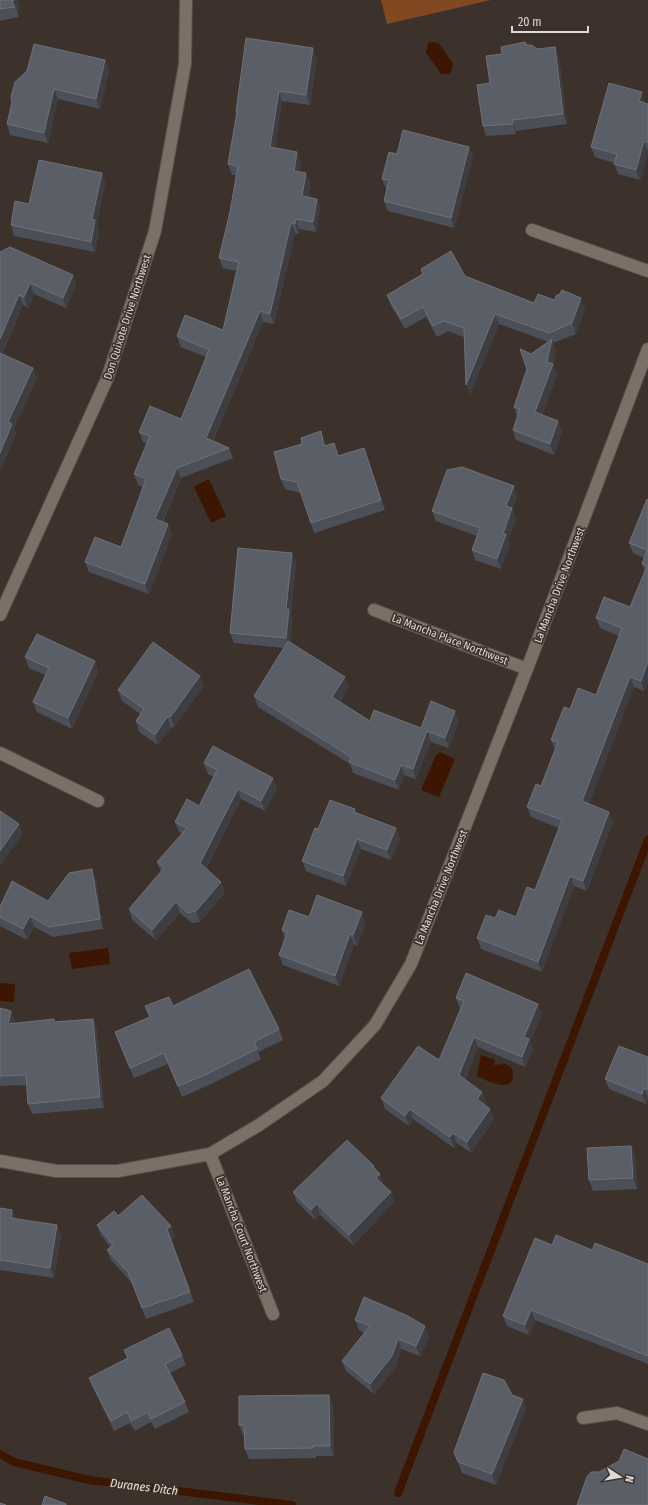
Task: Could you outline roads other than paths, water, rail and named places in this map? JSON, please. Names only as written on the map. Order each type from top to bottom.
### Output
[{"type":"street","name":"Don Quixote Drive Northwest","points":[[0,615],[107,379],[155,231],[185,64],[186,0]]},
{"type":"street","points":[[532,230],[648,271]]},
{"type":"street","name":"La Mancha Drive Northwest","points":[[0,1161],[56,1171],[118,1171],[210,1154],[259,1125],[323,1081],[375,1025],[411,964],[527,669],[648,349]]},
{"type":"street","name":"La Mancha Place Northwest","points":[[374,610],[527,669]]},
{"type":"street","points":[[0,753],[98,801]]},
{"type":"street","name":"La Mancha Court Northwest","points":[[210,1154],[273,1314]]},
{"type":"street","points":[[583,1418],[618,1413],[648,1424]]},
{"type":"waterway","points":[[398,1493],[648,840]]},
{"type":"waterway","name":"Duranes Ditch","points":[[0,1454],[14,1462],[89,1480],[292,1505]]}]
